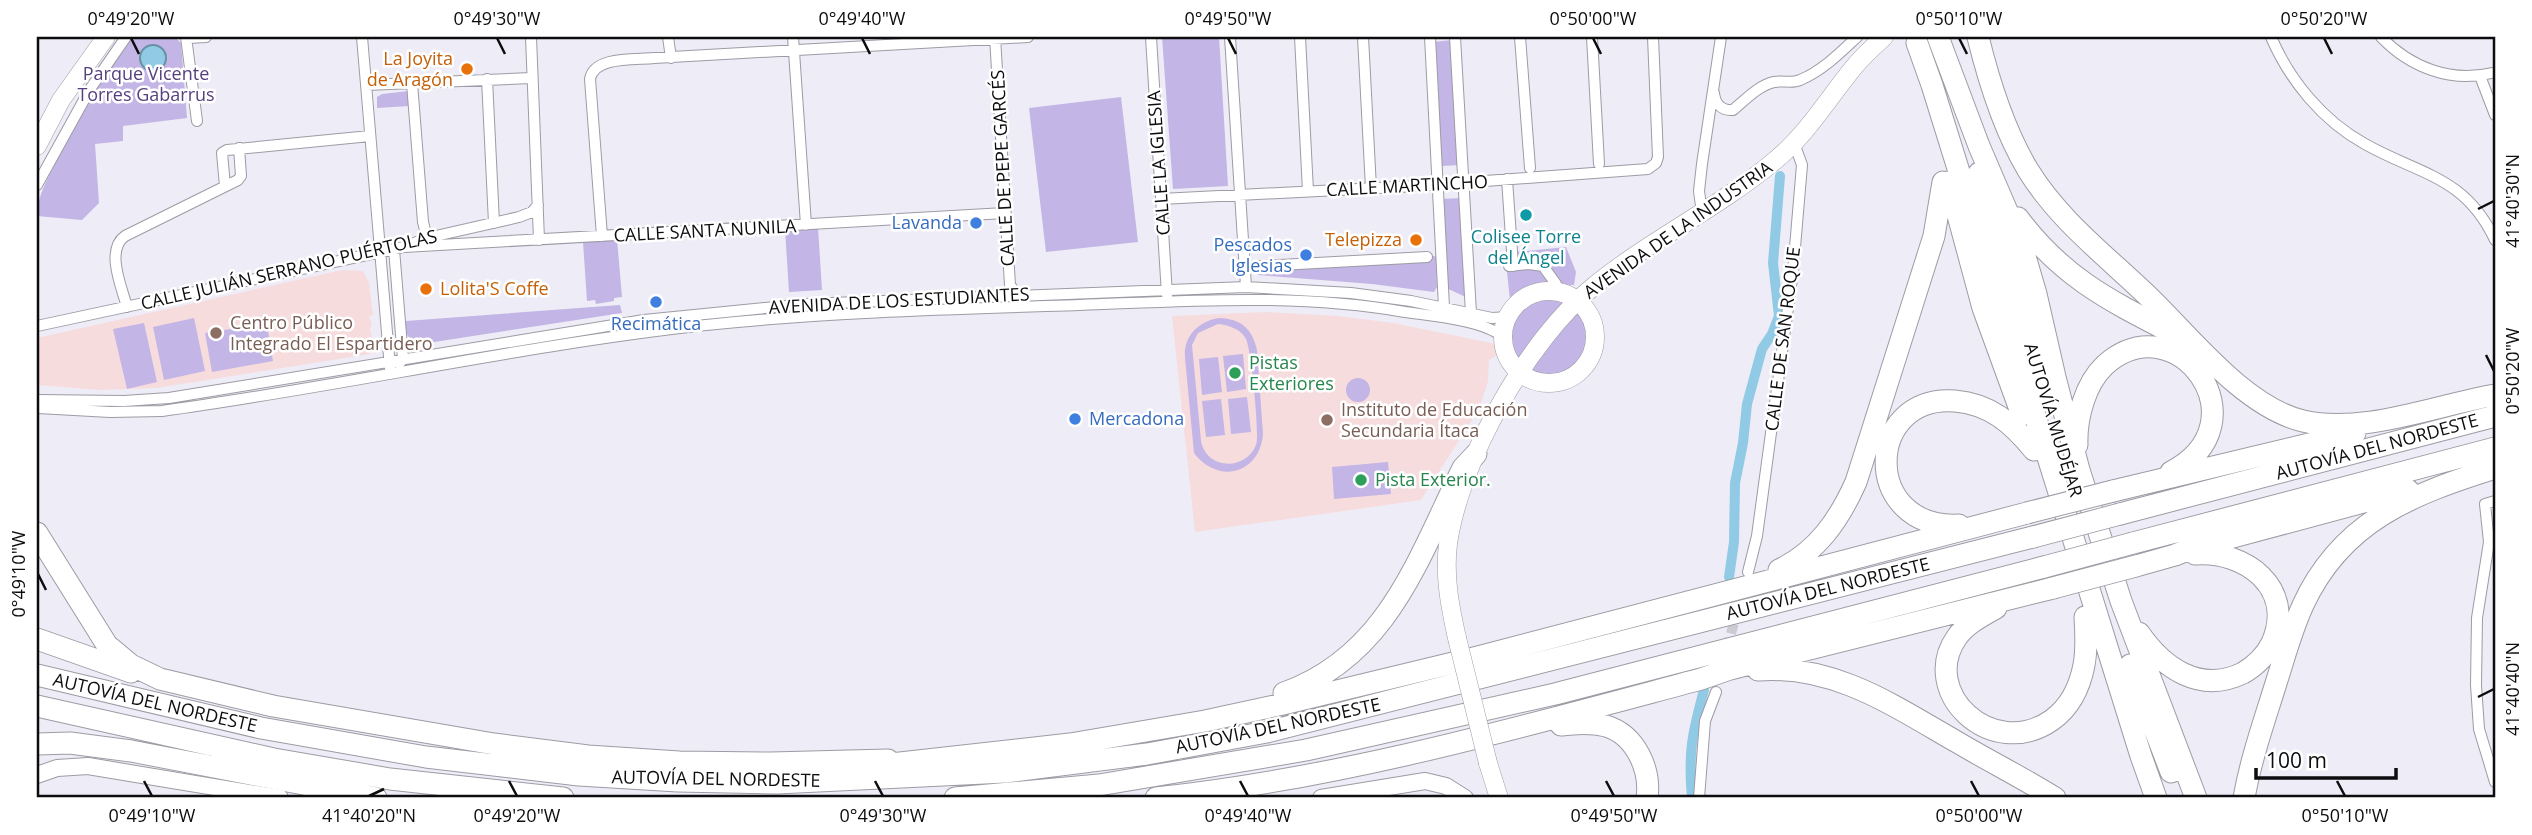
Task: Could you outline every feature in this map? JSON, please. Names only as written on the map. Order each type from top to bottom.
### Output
[{"type":"highway","points":[[1938,37],[1973,132],[2022,246],[2079,470],[2121,601],[2196,798]]},
{"type":"highway","name":"AUTOVÍA MUDÉJAR","points":[[1938,37],[2107,599],[2151,726],[2182,798]]},
{"type":"highway","points":[[1978,41],[2006,127],[2044,194],[2068,221],[2198,346],[2266,405],[2305,422],[2331,425],[2376,421],[2495,395]]},
{"type":"highway","name":"AUTOVÍA MUDÉJAR","points":[[1943,159],[1916,63],[1917,43],[1924,58],[2141,757],[2157,798]]},
{"type":"highway","points":[[1943,159],[1983,308],[2034,450],[2141,798]]},
{"type":"highway","points":[[1718,594],[1766,577],[1800,558],[1828,532],[1839,517],[1856,482],[1934,236],[1943,190],[1943,159]]},
{"type":"highway","points":[[2002,197],[2036,242],[2068,272],[2104,297],[2198,346]]},
{"type":"highway","points":[[2079,470],[2078,428],[2083,404],[2094,378],[2110,360],[2132,349],[2166,349],[2186,359],[2203,377],[2211,397],[2213,419],[2203,446],[2196,455],[2172,471],[2123,489]]},
{"type":"highway","points":[[361,746],[593,765],[768,772],[842,769],[1070,744],[1205,721],[1478,657],[2027,513],[2463,406],[2495,395]]},
{"type":"highway","points":[[1989,524],[1935,525],[1903,507],[1891,488],[1885,466],[1888,445],[1896,427],[1912,412],[1933,402],[1944,400],[1972,403],[1985,407],[2009,422],[2034,450]]},
{"type":"highway","name":"AUTOVÍA DEL NORDESTE","points":[[37,675],[261,728],[489,766],[678,781],[777,783],[1005,772],[1147,754],[1267,732],[2495,416]]},
{"type":"highway","name":"AUTOVÍA DEL NORDESTE","points":[[955,798],[1099,785],[1306,750],[1555,694],[2495,448]]},
{"type":"highway","points":[[1205,721],[1230,708],[1276,696],[1304,685],[1336,667],[1362,645],[1396,602],[1463,468],[1476,454]]},
{"type":"highway","points":[[1708,685],[1730,669],[2047,590],[2204,545],[2495,468]]},
{"type":"highway","points":[[2244,798],[2250,766],[2293,628],[2303,603],[2327,564],[2362,528],[2396,505],[2421,493],[2495,468]]},
{"type":"highway","points":[[37,533],[107,645],[131,665],[160,679]]},
{"type":"highway","points":[[2121,601],[2134,625],[2155,653],[2164,663],[2183,675],[2202,680],[2220,680],[2241,674],[2259,661],[2272,643],[2277,620],[2274,595],[2263,576],[2248,564],[2218,554],[2175,555]]},
{"type":"highway","points":[[2047,590],[1983,615],[1965,629],[1953,646],[1948,664],[1949,682],[1955,700],[1974,722],[1997,732],[2017,734],[2045,725],[2063,710],[2077,688],[2082,674],[2086,648],[2085,617]]},
{"type":"highway","points":[[37,639],[108,666],[273,706],[494,744],[588,756],[680,762],[771,763],[946,758]]},
{"type":"highway","points":[[1156,798],[1311,776],[1781,669],[1812,672],[1873,694],[2055,798]]},
{"type":"highway","name":"AUTOVÍA DEL NORDESTE","points":[[37,706],[274,759],[390,779],[563,798]]},
{"type":"highway","points":[[1500,732],[1517,734],[1576,723],[1604,725],[1614,729],[1624,736],[1639,755],[1647,780],[1647,798]]},
{"type":"highway","points":[[37,731],[97,740],[131,751]]},
{"type":"highway","points":[[37,744],[70,743],[131,751],[376,798]]},
{"type":"main road","points":[[37,146],[61,100],[106,37]]},
{"type":"main road","name":"AVENIDA DE LA INDUSTRIA","points":[[1856,64],[1869,37]]},
{"type":"main road","name":"AVENIDA DE LA INDUSTRIA","points":[[1499,798],[1457,638],[1448,588],[1448,544],[1456,509],[1476,454],[1519,374],[1545,335],[1577,301],[1640,251],[1746,184],[1794,143],[1856,64],[1884,37]]},
{"type":"main road","points":[[1539,292],[1559,292],[1577,301],[1585,309],[1594,331],[1592,353],[1584,366],[1566,380],[1551,383],[1536,381],[1519,374],[1507,355],[1503,337],[1508,317],[1518,304],[1539,292]]},
{"type":"main road","points":[[37,775],[57,768],[88,766],[280,798]]},
{"type":"main road","points":[[1321,798],[1425,781],[1446,786],[1465,798]]},
{"type":"street","points":[[93,53],[116,37]]},
{"type":"street","points":[[37,185],[90,89],[126,37]]},
{"type":"street","points":[[197,121],[187,38],[206,37]]},
{"type":"street","points":[[362,37],[391,374]]},
{"type":"street","points":[[531,37],[539,240]]},
{"type":"street","points":[[668,37],[671,58]]},
{"type":"street","points":[[793,37],[806,225]]},
{"type":"street","points":[[601,236],[590,79],[595,67],[607,63],[794,51],[892,40],[1028,37]]},
{"type":"street","name":"CALLE LA IGLESIA","points":[[1151,37],[1167,302]]},
{"type":"street","points":[[1230,37],[1246,287]]},
{"type":"street","points":[[1300,37],[1308,191]]},
{"type":"street","points":[[1363,37],[1371,188]]},
{"type":"street","points":[[1430,37],[1444,307]]},
{"type":"street","points":[[1455,37],[1471,313]]},
{"type":"street","points":[[1520,37],[1530,168]]},
{"type":"street","points":[[1591,37],[1599,164]]},
{"type":"street","name":"CALLE MARTINCHO","points":[[1161,199],[1464,183],[1638,171],[1651,167],[1658,157],[1653,37]]},
{"type":"street","points":[[1702,213],[1699,185],[1721,37]]},
{"type":"street","points":[[1714,93],[1718,105],[1733,110],[1768,85],[1795,82],[1812,74],[1857,37]]},
{"type":"street","points":[[2271,37],[2285,66],[2326,115],[2365,144],[2456,188],[2482,215],[2495,240]]},
{"type":"street","points":[[2381,37],[2405,57],[2430,70],[2454,76],[2486,75],[2495,115]]},
{"type":"street","name":"CALLE DE PEPE GARCÉS","points":[[995,38],[1010,285],[1018,296]]},
{"type":"street","points":[[366,85],[531,78]]},
{"type":"street","points":[[487,79],[494,223]]},
{"type":"street","points":[[412,83],[423,222],[427,238]]},
{"type":"street","points":[[225,186],[222,153],[227,150],[370,136]]},
{"type":"street","name":"CALLE DE SAN ROQUE","points":[[1748,572],[1756,536],[1793,271],[1802,165],[1794,143]]},
{"type":"street","points":[[127,307],[115,253],[120,240],[238,180],[241,176],[239,148]]},
{"type":"street","points":[[1507,180],[1510,266],[1544,266],[1556,284]]},
{"type":"street","name":"CALLE JULIÁN SERRANO PUÉRTOLAS","points":[[37,326],[399,248],[427,238],[527,215],[538,205]]},
{"type":"street","name":"CALLE SANTA NUNILA","points":[[399,248],[1005,213]]},
{"type":"street","points":[[391,374],[403,359],[399,248]]},
{"type":"street","points":[[1244,267],[1427,257]]},
{"type":"street","name":"AVENIDA DE LOS ESTUDIANTES","points":[[37,400],[96,401],[198,394],[644,320],[738,309],[875,301],[1246,287],[1328,290],[1411,301],[1496,318],[1508,317]]},
{"type":"street","name":"AVENIDA DE LOS ESTUDIANTES","points":[[37,408],[86,412],[146,412],[606,338],[705,325],[807,316],[1287,300],[1397,310],[1488,328],[1503,337]]},
{"type":"street","points":[[1397,310],[1411,301]]},
{"type":"street","name":"AVENIDA DE LOS ESTUDIANTES","points":[[37,395],[96,401]]},
{"type":"street","points":[[2495,501],[2485,504],[2489,542],[2477,618],[2476,680],[2479,729],[2495,782]]},
{"type":"street","points":[[1699,798],[1708,685]]},
{"type":"shaded area","name":"Centro Público Integrado El Espartidero","points":[[342,270],[363,271],[369,283],[373,315],[369,316],[374,349],[370,354],[157,388],[100,390],[37,385],[37,338]]},
{"type":"shaded area","name":"Instituto de Educación Secundaria Ítaca","points":[[1266,312],[1338,316],[1393,323],[1496,344],[1499,354],[1489,360],[1488,381],[1479,409],[1421,500],[1195,532],[1172,316]]},
{"type":"green space","name":"Parque Vicente Torres Gabarrus","points":[[133,37],[175,37],[181,43],[187,118],[123,126],[123,141],[95,144],[99,203],[82,220],[37,216],[43,190],[71,132]]},
{"type":"green space","points":[[1162,37],[1219,37],[1228,186],[1173,189]]},
{"type":"green space","points":[[1452,40],[1460,165],[1441,166],[1433,42]]},
{"type":"green space","points":[[409,91],[410,106],[377,108],[377,97],[382,94]]},
{"type":"green space","points":[[1121,97],[1138,242],[1046,252],[1029,108]]},
{"type":"green space","points":[[1464,198],[1470,299],[1444,287],[1438,199]]},
{"type":"green space","points":[[818,227],[822,290],[789,292],[785,229]]},
{"type":"green space","points":[[617,239],[622,297],[596,304],[595,300],[587,301],[583,242]]},
{"type":"green space","points":[[1566,247],[1576,272],[1574,285],[1532,288],[1510,300],[1505,253]]},
{"type":"green space","points":[[1436,256],[1437,287],[1434,292],[1258,275],[1256,267]]},
{"type":"green space","points":[[1552,296],[1566,301],[1516,361],[1508,338],[1513,318],[1519,309],[1528,303]]},
{"type":"green space","points":[[620,305],[622,313],[415,345],[401,327],[406,321]]},
{"type":"green space","points":[[1579,310],[1588,321],[1592,334],[1584,359],[1575,369],[1562,375],[1547,377],[1530,374],[1536,360]]},
{"type":"green space","points":[[194,318],[205,371],[164,380],[153,327]]},
{"type":"green space","points":[[1212,320],[1234,320],[1244,326],[1249,330],[1257,350],[1263,434],[1260,448],[1246,466],[1226,472],[1214,469],[1194,453],[1185,358],[1190,336],[1199,326]],"holes":[[[1218,324],[1238,330],[1246,339],[1257,426],[1256,445],[1251,454],[1243,460],[1226,464],[1210,457],[1201,441],[1192,345],[1198,333]]]},
{"type":"green space","points":[[144,323],[157,382],[127,389],[113,329]]},
{"type":"green space","points":[[267,325],[273,361],[212,372],[205,333]]},
{"type":"green space","name":"Pistas Exteriores","points":[[1243,354],[1246,389],[1227,392],[1223,356]]},
{"type":"green space","points":[[1218,357],[1222,392],[1202,395],[1199,359]]},
{"type":"green space","points":[[1358,378],[1367,381],[1370,390],[1367,399],[1358,402],[1349,399],[1346,390],[1349,381]]},
{"type":"green space","points":[[1247,397],[1251,432],[1231,434],[1228,399]]},
{"type":"green space","points":[[1221,399],[1225,435],[1206,437],[1202,401]]},
{"type":"green space","name":"Pista Exterior.","points":[[1388,462],[1391,494],[1334,499],[1332,467]]},
{"type":"water","points":[[153,45],[162,49],[166,58],[162,67],[153,71],[144,67],[140,58],[144,49]]},
{"type":"waterway","points":[[1729,577],[1734,542],[1735,483],[1747,404],[1762,349],[1779,316],[1773,263],[1780,176]]},
{"type":"waterway","points":[[1692,798],[1692,744],[1704,690]]},
{"type":"tunnel","points":[[1727,648],[1744,586]]},
{"type":"place","name":"La Joyita de Aragón","points":[[467,69]]},
{"type":"place","name":"Colisee Torre del Ángel","points":[[1526,215]]},
{"type":"place","name":"Lavanda","points":[[976,223]]},
{"type":"place","name":"Telepizza","points":[[1416,240]]},
{"type":"place","name":"Pescados Iglesias","points":[[1306,255]]},
{"type":"place","name":"Lolita'S Coffe","points":[[426,289]]},
{"type":"place","name":"Recimática","points":[[656,302]]},
{"type":"place","name":"Centro Público Integrado El Espartidero","points":[[216,333]]},
{"type":"place","name":"Pistas Exteriores","points":[[1235,373]]},
{"type":"place","name":"Mercadona","points":[[1075,419]]},
{"type":"place","name":"Instituto de Educación Secundaria Ítaca","points":[[1327,420]]},
{"type":"place","name":"Pista Exterior.","points":[[1361,480]]}]
